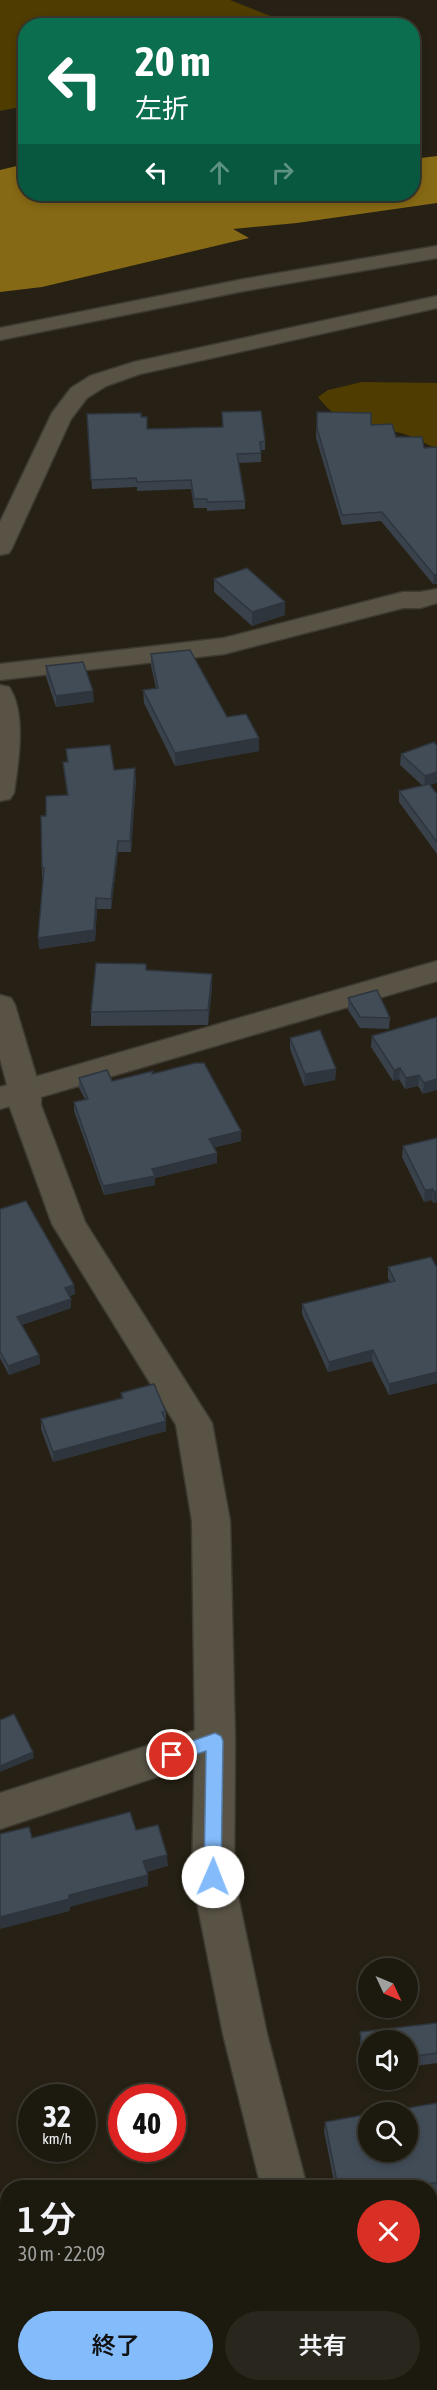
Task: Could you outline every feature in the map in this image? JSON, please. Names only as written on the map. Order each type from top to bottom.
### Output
[{"type":"street","points":[[0,334],[244,285],[437,252]]},
{"type":"street","points":[[0,548],[60,418],[79,393],[98,381],[134,369],[437,302]]},
{"type":"street","points":[[0,672],[224,646],[402,600],[420,600],[437,596]]},
{"type":"street","points":[[0,693],[7,714],[4,769],[0,793]]},
{"type":"street","points":[[13,1095],[437,972]]},
{"type":"street","points":[[0,1005],[13,1095],[25,1105],[69,1224],[194,1422],[211,1521],[215,1741],[213,1877],[245,2034],[282,2180]]},
{"type":"street","points":[[0,1812],[215,1741]]},
{"type":"shaded area","points":[[0,0],[230,0],[275,18],[18,18],[18,107],[0,111]]},
{"type":"shaded area","points":[[437,156],[437,203],[297,223],[233,229],[249,238],[42,287],[0,292],[0,170],[18,166],[18,201],[420,201],[420,158]]},
{"type":"shaded area","points":[[362,382],[437,383],[437,449],[407,435],[349,422],[329,409],[318,397],[328,390]]},
{"type":"building","points":[[261,411],[265,441],[260,442],[261,453],[237,454],[245,501],[207,502],[207,499],[194,499],[191,480],[137,482],[136,478],[91,480],[87,414],[141,413],[141,417],[147,417],[147,429],[223,427],[222,412]]},
{"type":"building","points":[[317,412],[371,413],[371,425],[392,424],[396,437],[422,437],[424,448],[437,447],[437,574],[434,575],[382,512],[342,515],[317,428]]},
{"type":"building","points":[[247,568],[285,602],[252,612],[214,579]]},
{"type":"building","points":[[190,650],[227,717],[246,714],[259,738],[175,753],[143,690],[158,688],[151,654]]},
{"type":"building","points":[[83,662],[93,691],[56,696],[46,666]]},
{"type":"building","points":[[434,742],[437,746],[437,772],[425,776],[401,754]]},
{"type":"building","points":[[110,745],[114,770],[135,768],[130,841],[118,841],[111,899],[96,898],[94,930],[38,938],[44,868],[42,868],[41,816],[46,816],[46,796],[68,795],[63,762],[68,762],[66,749]]},
{"type":"building","points":[[429,784],[437,794],[437,842],[399,791]]},
{"type":"building","points":[[96,963],[146,964],[146,970],[212,974],[208,1010],[91,1012]]},
{"type":"building","points":[[377,990],[390,1018],[360,1017],[348,998]]},
{"type":"building","points":[[437,1017],[437,1079],[424,1083],[419,1075],[406,1078],[400,1068],[394,1070],[372,1036]]},
{"type":"building","points":[[320,1030],[336,1069],[305,1074],[290,1038]]},
{"type":"building","points":[[204,1063],[241,1131],[209,1139],[217,1153],[152,1169],[155,1176],[103,1186],[74,1102],[88,1099],[79,1078],[107,1070],[112,1081]]},
{"type":"building","points":[[437,1138],[437,1191],[434,1192],[433,1189],[425,1190],[403,1146]]},
{"type":"building","points":[[26,1201],[74,1285],[65,1288],[71,1299],[17,1317],[39,1355],[8,1366],[0,1351],[0,1209]]},
{"type":"building","points":[[431,1257],[437,1266],[437,1372],[389,1384],[373,1350],[329,1362],[302,1304],[395,1281],[388,1267]]},
{"type":"building","points":[[154,1384],[166,1412],[162,1412],[166,1421],[53,1452],[41,1419],[123,1398],[121,1393]]},
{"type":"building","points":[[14,1714],[33,1752],[0,1766],[0,1720]]},
{"type":"building","points":[[130,1812],[136,1830],[158,1825],[167,1855],[143,1861],[148,1875],[69,1895],[69,1899],[0,1917],[0,1834],[29,1827],[32,1838]]},
{"type":"building","points":[[437,2023],[437,2053],[418,2056],[418,2030],[377,2030]]},
{"type":"building","points":[[437,2103],[437,2180],[337,2180],[325,2122],[358,2116],[358,2162],[418,2162],[418,2106]]},
{"type":"route","points":[[172,1755],[215,1741],[213,1877]]}]
